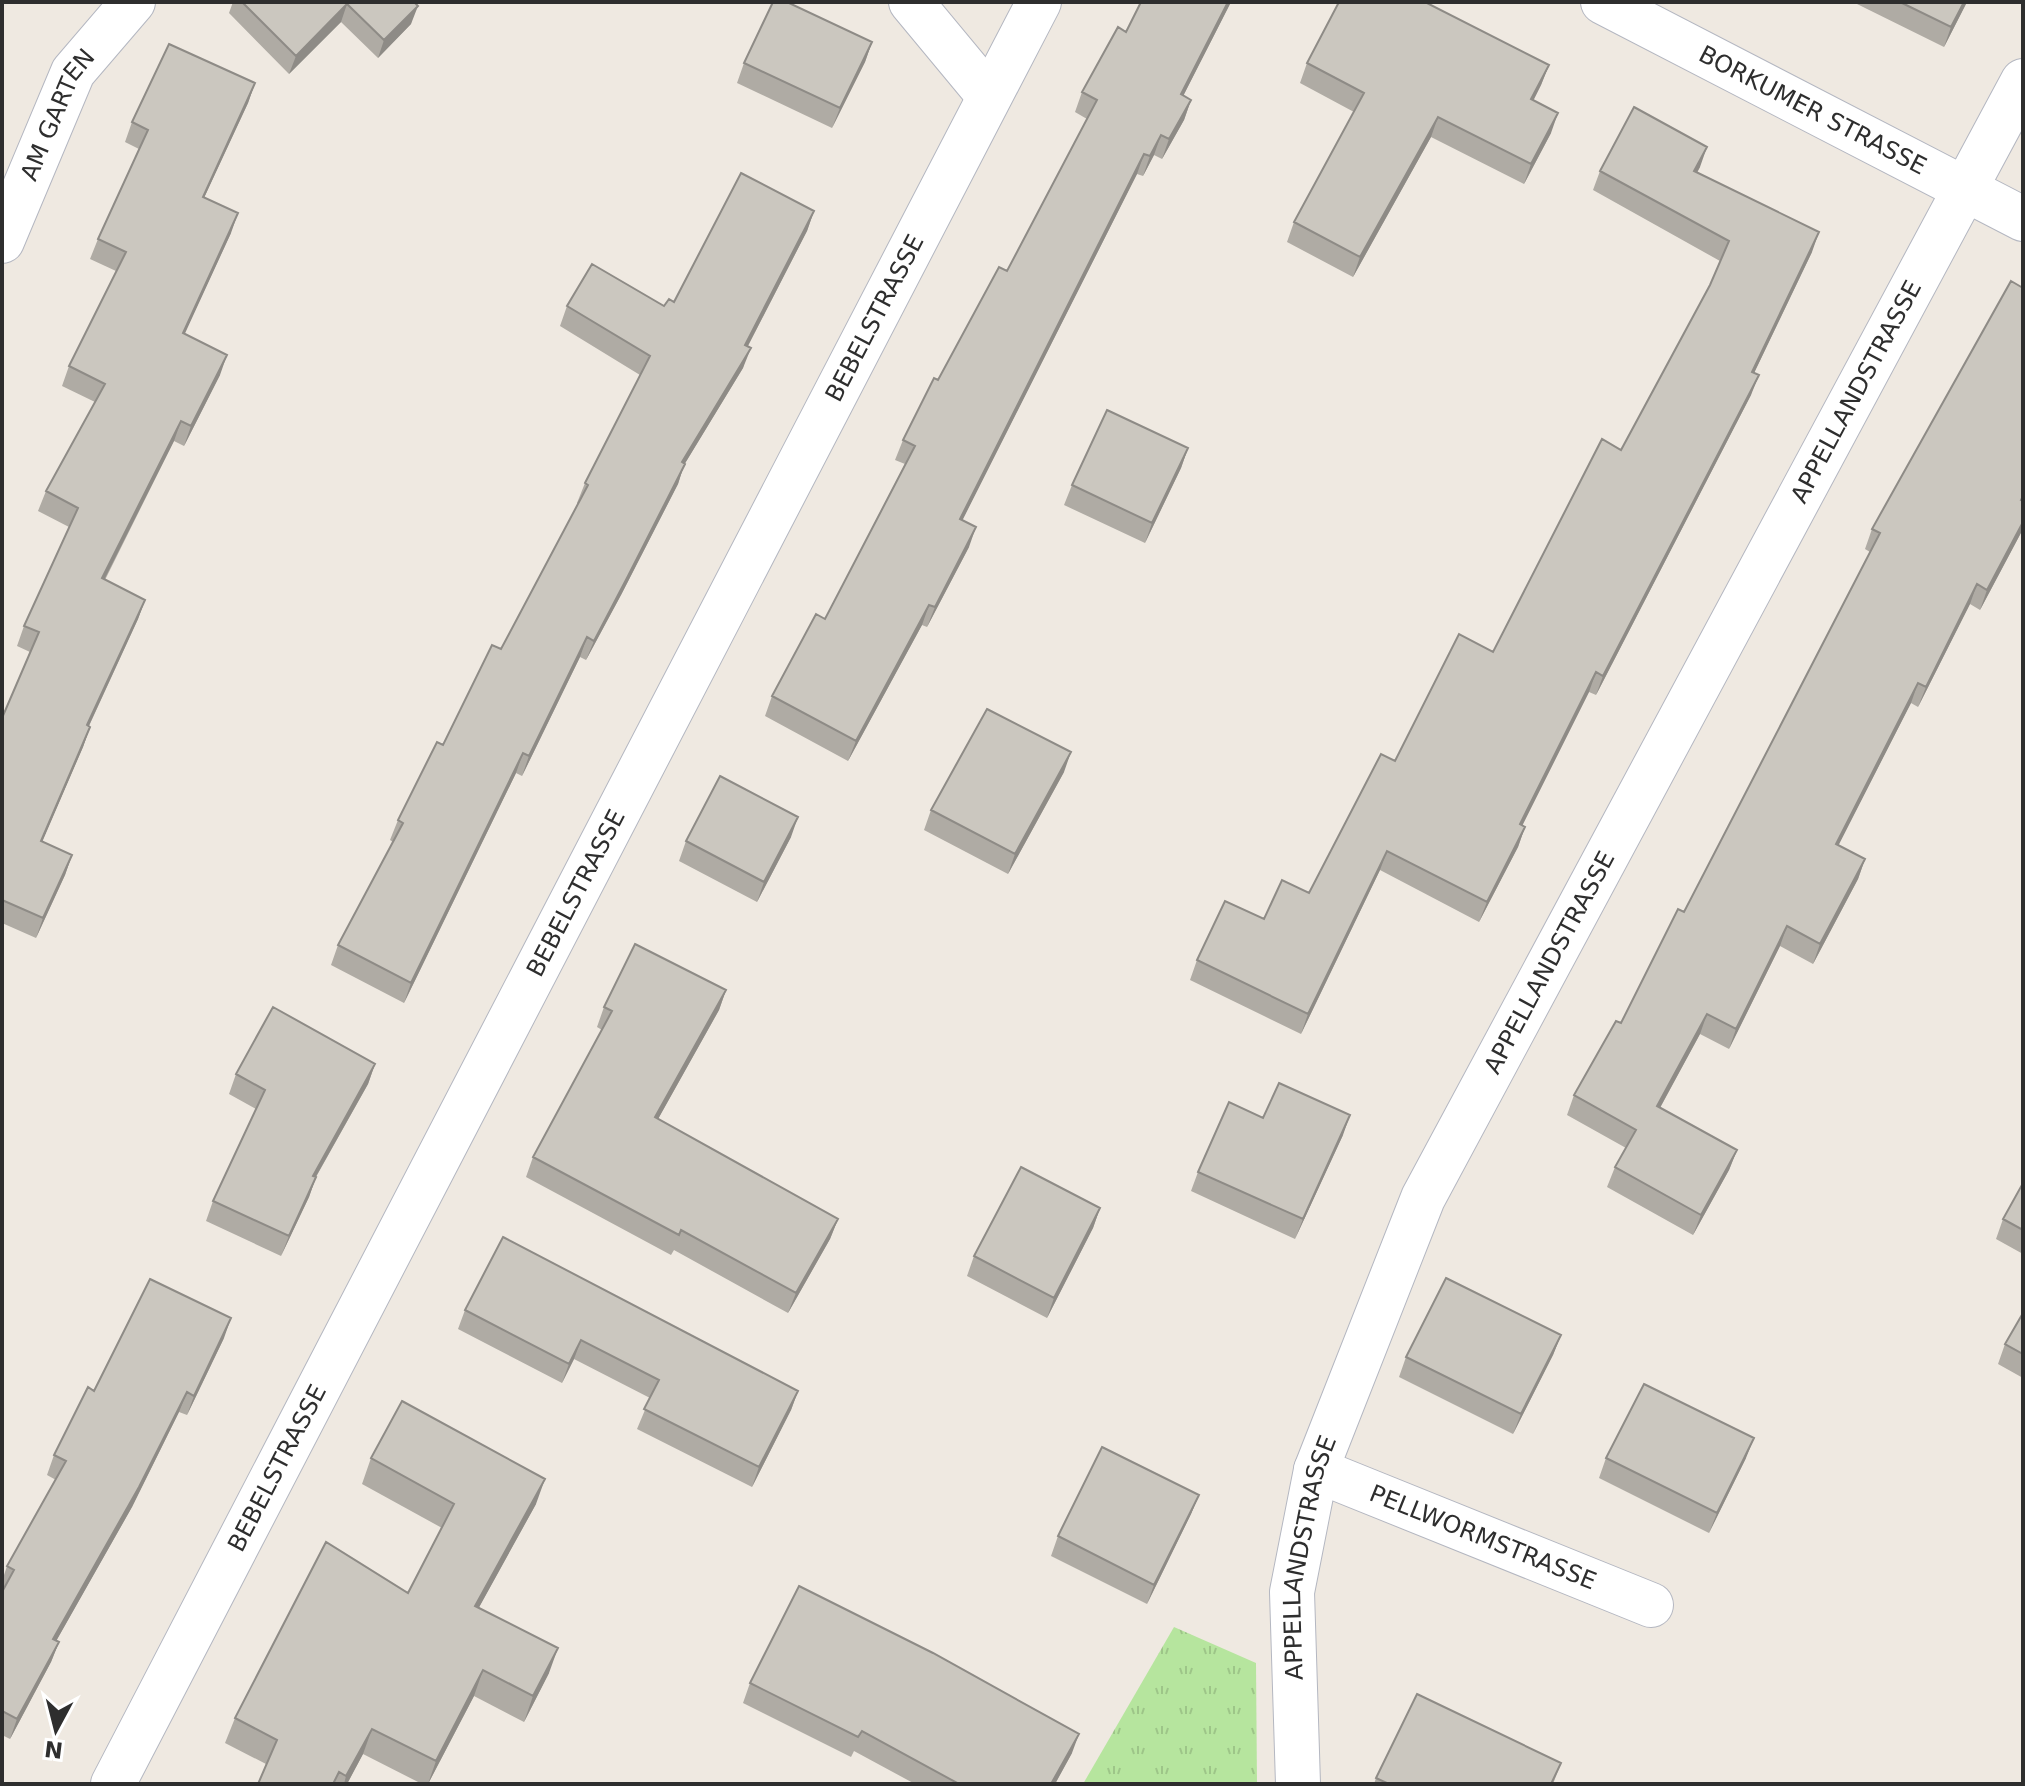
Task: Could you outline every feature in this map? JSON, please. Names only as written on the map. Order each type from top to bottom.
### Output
[{"type":"street","name":"AM GARTEN","points":[[2,241],[73,72],[133,2]]},
{"type":"street","points":[[911,2],[989,96]]},
{"type":"street","name":"BEBELSTRASSE","points":[[113,1784],[1039,2]]},
{"type":"street","name":"BORKUMER STRASSE","points":[[1603,2],[2023,219]]},
{"type":"street","name":"APPELLANDSTRASSE","points":[[1298,1784],[1292,1592],[1316,1470],[1423,1198],[2023,81]]},
{"type":"street","name":"PELLWORMSTRASSE","points":[[1316,1470],[1651,1605]]},
{"type":"green space","points":[[1174,1627],[1256,1663],[1257,1784],[1083,1784]]},
{"type":"building","points":[[242,2],[414,2],[418,6],[384,40],[347,4],[296,56]]},
{"type":"building","points":[[773,2],[787,2],[872,42],[840,108],[744,63]]},
{"type":"building","points":[[1141,2],[1228,2],[1181,94],[1191,100],[1169,139],[1161,135],[1150,156],[1144,154],[960,519],[976,527],[935,607],[929,605],[856,741],[772,696],[816,614],[825,619],[915,446],[903,440],[934,378],[938,380],[999,267],[1007,271],[1097,100],[1082,92],[1118,27],[1126,32]]},
{"type":"building","points":[[1339,2],[1425,2],[1549,65],[1531,99],[1558,113],[1531,164],[1438,117],[1360,257],[1294,222],[1364,93],[1307,63]]},
{"type":"building","points":[[1900,2],[1964,2],[1951,27]]},
{"type":"building","points":[[169,44],[255,83],[203,197],[238,213],[183,333],[227,355],[191,426],[181,421],[102,578],[145,600],[87,725],[90,727],[41,841],[72,855],[43,918],[2,900],[2,718],[39,632],[24,626],[78,508],[46,491],[105,384],[69,366],[126,252],[98,239],[148,130],[132,122]]},
{"type":"building","points":[[1634,107],[1707,147],[1694,171],[1819,232],[1752,372],[1759,375],[1603,676],[1596,672],[1520,824],[1525,827],[1487,902],[1387,851],[1308,1014],[1197,960],[1225,901],[1264,919],[1282,880],[1309,893],[1381,754],[1395,761],[1459,634],[1493,652],[1602,439],[1621,450],[1710,285],[1729,241],[1600,171]]},
{"type":"building","points":[[741,173],[814,211],[745,345],[751,348],[682,462],[685,464],[594,641],[587,637],[529,756],[523,753],[411,983],[338,945],[403,823],[398,820],[437,742],[443,745],[492,645],[501,649],[588,485],[585,483],[650,356],[567,306],[592,264],[664,306],[669,299],[674,302]]},
{"type":"building","points":[[2011,281],[2023,288],[2023,522],[1987,590],[1977,584],[1926,687],[1918,683],[1836,844],[1865,859],[1820,944],[1787,926],[1736,1029],[1707,1014],[1657,1106],[1737,1150],[1701,1215],[1615,1167],[1636,1130],[1574,1095],[1616,1021],[1621,1023],[1678,909],[1684,912],[1880,533],[1872,529]]},
{"type":"building","points":[[1107,410],[1188,448],[1152,523],[1072,485]]},
{"type":"building","points":[[987,709],[1071,752],[1015,854],[931,810]]},
{"type":"building","points":[[720,776],[798,817],[764,882],[686,841]]},
{"type":"building","points":[[635,944],[726,990],[655,1117],[838,1219],[796,1293],[681,1230],[679,1235],[533,1157],[612,1011],[604,1007]]},
{"type":"building","points":[[273,1007],[375,1064],[313,1176],[316,1177],[289,1236],[213,1201],[265,1090],[236,1074]]},
{"type":"building","points":[[1279,1083],[1350,1115],[1303,1219],[1198,1172],[1229,1102],[1263,1118]]},
{"type":"building","points":[[1021,1167],[1100,1208],[1054,1298],[974,1256]]},
{"type":"building","points":[[2023,1183],[2023,1230],[2003,1219]]},
{"type":"building","points":[[503,1237],[798,1391],[759,1467],[644,1409],[659,1380],[581,1340],[569,1364],[465,1310]]},
{"type":"building","points":[[1446,1278],[1561,1335],[1521,1414],[1406,1357]]},
{"type":"building","points":[[150,1279],[231,1318],[194,1396],[187,1392],[139,1487],[53,1639],[59,1642],[17,1719],[2,1711],[2,1592],[14,1570],[7,1566],[66,1461],[54,1455],[88,1387],[94,1391]]},
{"type":"building","points":[[2023,1313],[2023,1354],[2005,1344]]},
{"type":"building","points":[[1644,1384],[1754,1438],[1717,1513],[1606,1458]]},
{"type":"building","points":[[402,1401],[545,1479],[475,1606],[558,1648],[533,1696],[483,1670],[436,1761],[372,1729],[346,1776],[339,1772],[333,1784],[258,1784],[277,1740],[235,1718],[326,1542],[408,1593],[454,1504],[371,1458]]},
{"type":"building","points":[[1102,1447],[1199,1495],[1154,1585],[1058,1536]]},
{"type":"building","points":[[799,1586],[933,1653],[1079,1734],[1051,1784],[959,1784],[862,1731],[858,1737],[750,1683]]},
{"type":"building","points":[[1417,1694],[1561,1763],[1551,1784],[1389,1784],[1376,1778]]}]
